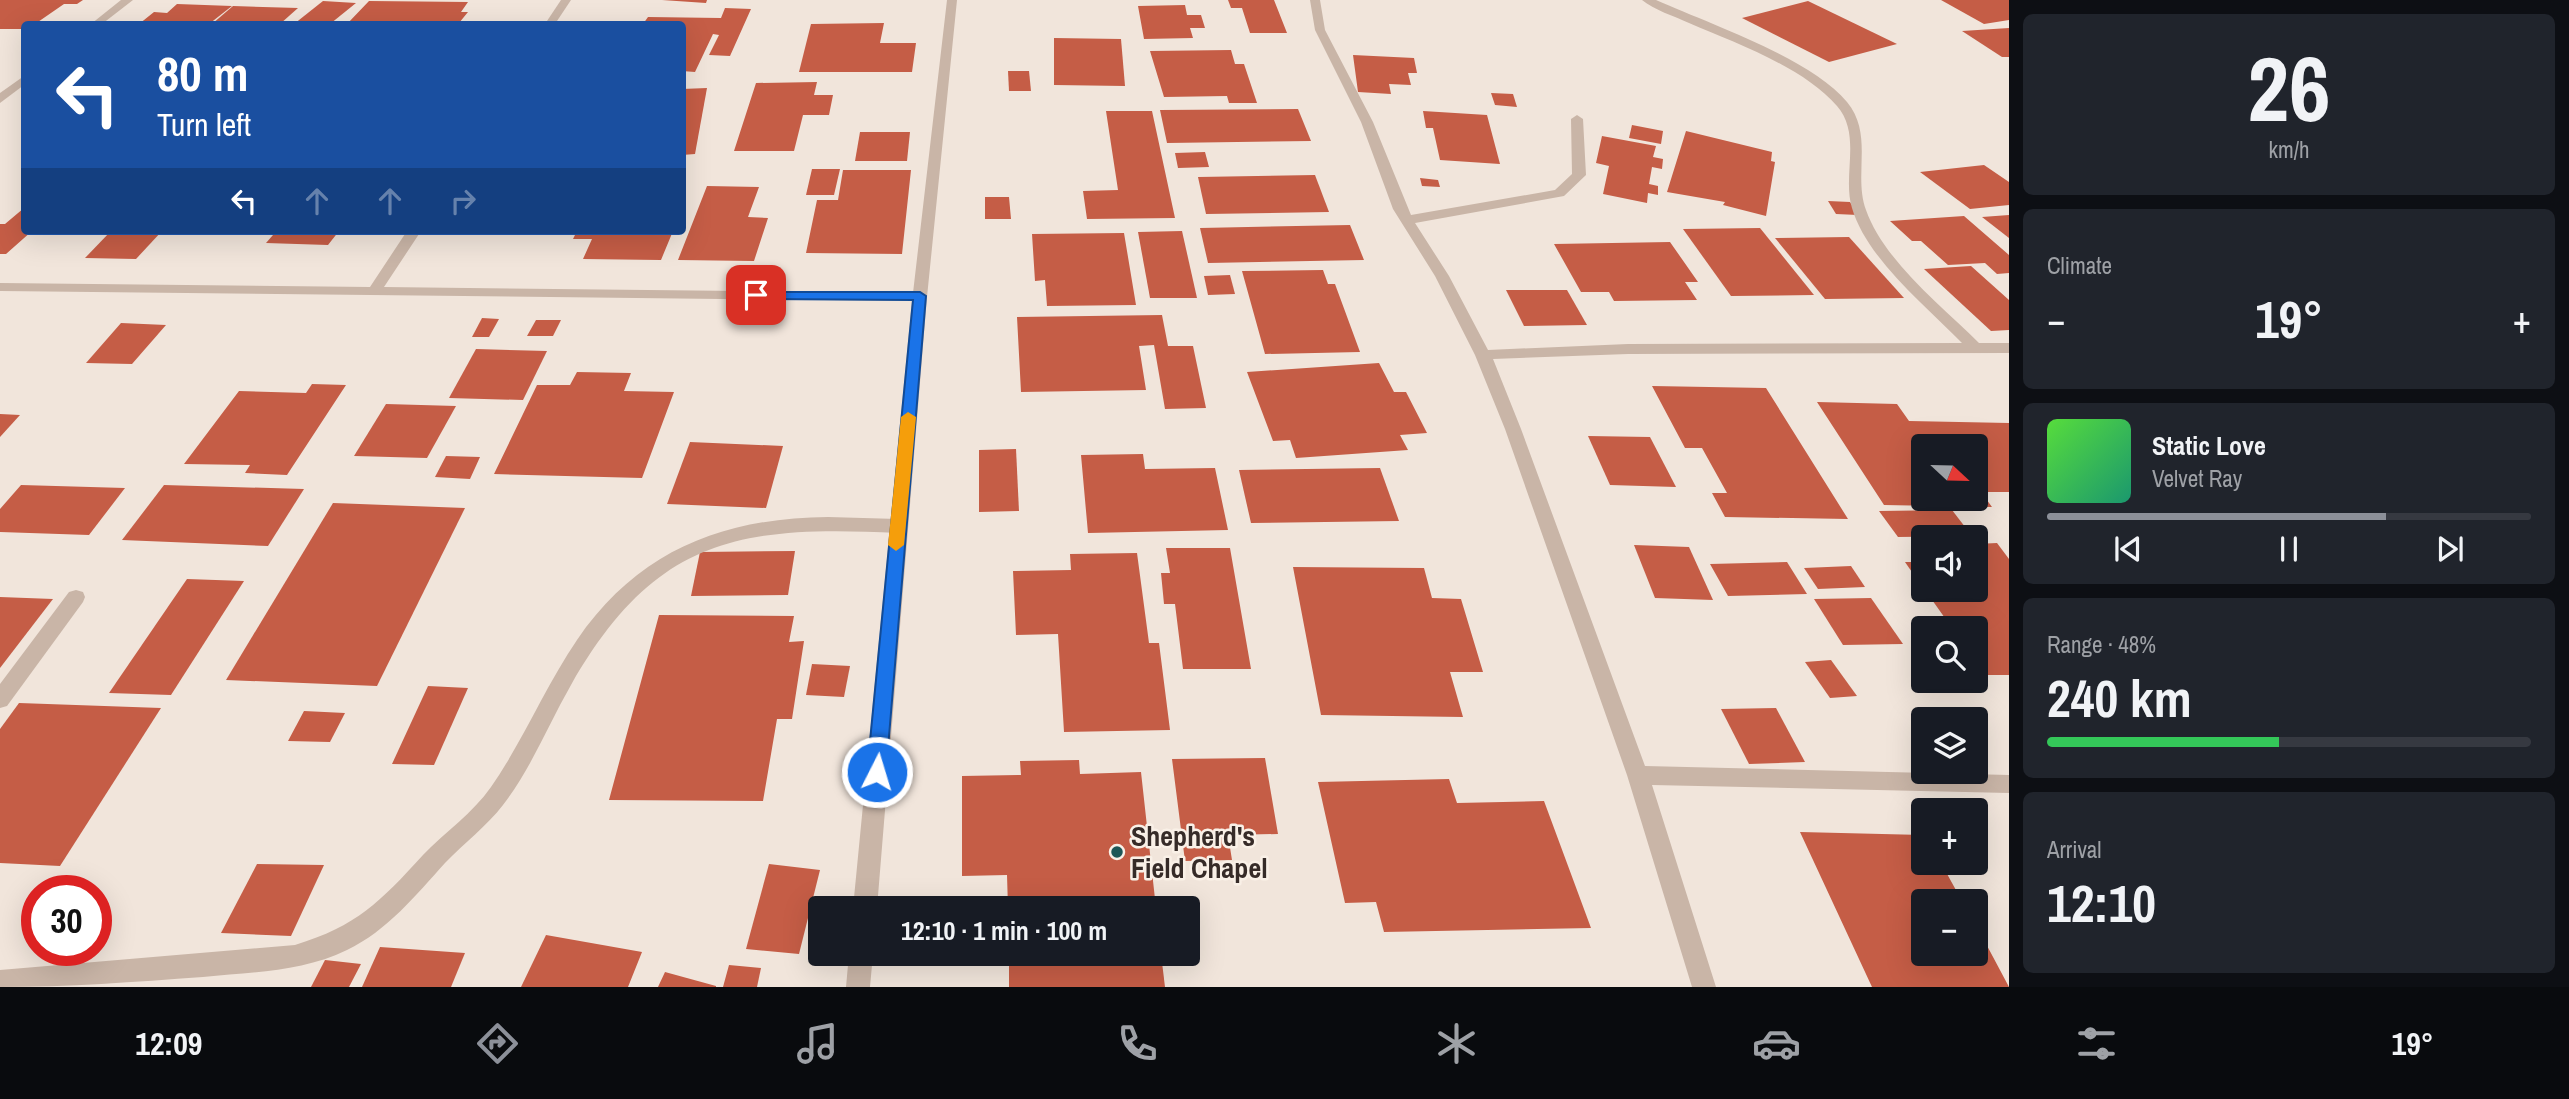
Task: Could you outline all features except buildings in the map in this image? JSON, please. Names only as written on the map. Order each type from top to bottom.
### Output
[{"type":"street","points":[[100,21],[128,0]]},
{"type":"street","points":[[552,21],[566,0]]},
{"type":"street","points":[[866,896],[920,296],[952,0]]},
{"type":"street","points":[[1315,0],[1321,30],[1367,122],[1407,220],[1442,276],[1482,355],[1513,429],[1638,775],[1704,987]]},
{"type":"street","points":[[1647,0],[1788,66],[1819,84],[1843,104],[1858,130],[1858,206],[1869,232],[1976,349]]},
{"type":"street","points":[[0,99],[21,82]]},
{"type":"street","points":[[1407,220],[1559,193],[1579,175],[1577,119]]},
{"type":"street","points":[[374,291],[411,235]]},
{"type":"street","points":[[0,287],[920,296]]},
{"type":"street","points":[[1482,355],[1628,349],[2009,348]]},
{"type":"street","points":[[0,982],[295,957],[341,941],[373,920],[498,795],[581,647],[621,597],[664,564],[712,540],[765,527],[802,522],[898,527]]},
{"type":"street","points":[[0,700],[76,597]]},
{"type":"street","points":[[1638,775],[2009,784]]},
{"type":"street","points":[[858,987],[860,966]]},
{"type":"slow traffic","points":[[896,545],[908,417]]},
{"type":"place","name":"Shepherd's Field Chapel","points":[[1117,852]]},
{"type":"route","points":[[756,295],[920,296],[877,772]]}]
